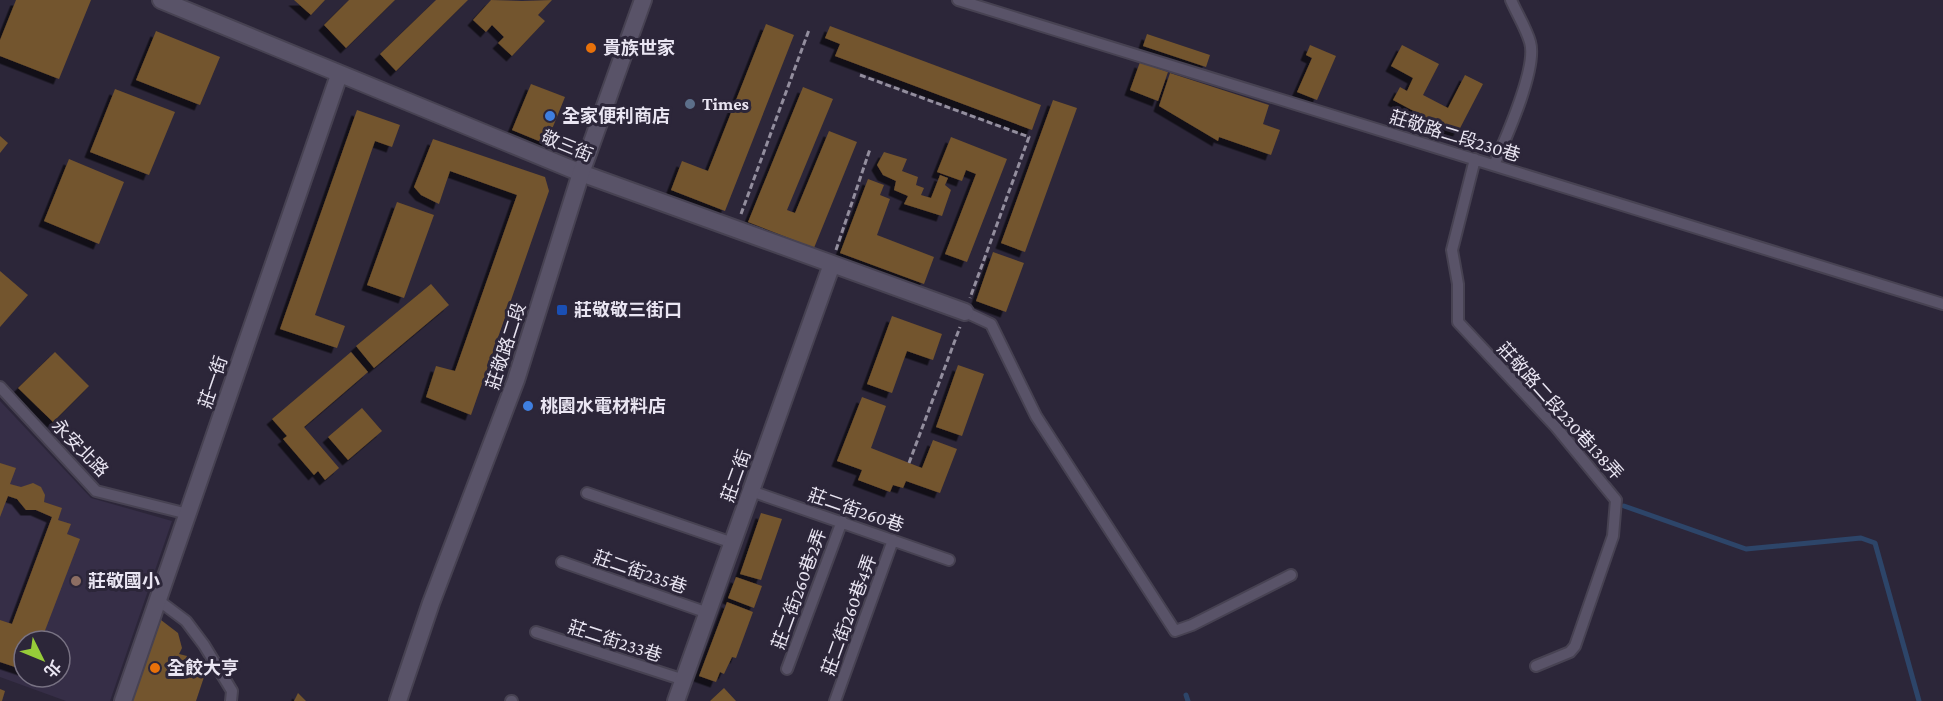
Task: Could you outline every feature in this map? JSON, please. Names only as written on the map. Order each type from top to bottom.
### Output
[{"type":"street","name":"敬三街","points":[[161,0],[581,173],[965,312]]},
{"type":"street","name":"莊敬路二段","points":[[398,701],[431,603],[516,380],[581,173],[643,0]]},
{"type":"street","name":"莊一街","points":[[123,701],[339,75]]},
{"type":"street","name":"莊二街","points":[[676,701],[832,264]]},
{"type":"lane","name":"莊敬路二段230巷","points":[[958,0],[1943,304]]},
{"type":"lane","points":[[1494,165],[1511,126],[1531,58],[1530,43],[1511,0]]},
{"type":"lane","name":"莊敬路二段230巷138弄","points":[[1475,159],[1452,250],[1458,284],[1458,322],[1556,427],[1616,500],[1613,536],[1575,646],[1570,652],[1536,666]]},
{"type":"lane","points":[[965,312],[991,324],[1036,416],[1175,631],[1192,625],[1292,575]]},
{"type":"lane","name":"永安北路","points":[[0,387],[96,491],[188,514]]},
{"type":"lane","name":"莊二街260巷","points":[[751,492],[842,521],[949,560]]},
{"type":"lane","points":[[587,493],[733,543]]},
{"type":"lane","name":"莊二街260巷2弄","points":[[787,669],[842,521]]},
{"type":"lane","name":"莊二街260巷4弄","points":[[835,701],[893,540]]},
{"type":"lane","name":"莊二街235巷","points":[[562,562],[708,613]]},
{"type":"lane","points":[[158,600],[186,621],[204,645],[232,690],[231,701]]},
{"type":"lane","name":"莊二街233巷","points":[[536,632],[684,680]]},
{"type":"path","points":[[735,230],[809,30]]},
{"type":"path","points":[[860,75],[1029,137],[909,463]]},
{"type":"path","points":[[832,264],[870,149]]},
{"type":"shaded area","name":"莊敬國小","points":[[0,401],[91,498],[172,521],[110,701],[66,701],[33,689],[72,689],[72,629],[12,629],[12,681],[0,677]]},
{"type":"building","points":[[16,0],[91,0],[59,79],[0,56],[0,40]]},
{"type":"building","points":[[294,0],[325,0],[311,15]]},
{"type":"building","points":[[349,0],[395,0],[346,48],[324,25]]},
{"type":"building","points":[[436,0],[468,0],[396,71],[380,54]]},
{"type":"building","points":[[491,0],[552,0],[538,15],[545,21],[512,56],[498,43],[504,37],[492,25],[486,32],[473,20]]},
{"type":"building","points":[[766,24],[794,35],[725,211],[671,190],[682,161],[708,171]]},
{"type":"building","points":[[830,26],[1041,105],[1032,130],[835,56],[840,44],[825,38]]},
{"type":"building","points":[[156,31],[220,57],[200,105],[136,80]]},
{"type":"building","points":[[1147,34],[1210,55],[1206,67],[1143,46]]},
{"type":"building","points":[[1310,45],[1336,56],[1317,100],[1297,92],[1312,58],[1306,55]]},
{"type":"building","points":[[1402,45],[1439,64],[1423,95],[1448,108],[1465,75],[1483,84],[1457,134],[1393,100],[1400,87],[1407,91],[1413,78],[1391,66]]},
{"type":"building","points":[[1140,62],[1168,72],[1158,101],[1130,90]]},
{"type":"building","points":[[1170,73],[1269,105],[1263,124],[1280,130],[1271,155],[1219,137],[1218,141],[1159,106]]},
{"type":"building","points":[[531,84],[565,97],[546,144],[512,130]]},
{"type":"building","points":[[803,87],[833,99],[787,210],[795,213],[829,131],[857,142],[814,248],[748,222]]},
{"type":"building","points":[[115,89],[175,112],[149,175],[90,152]]},
{"type":"building","points":[[1053,100],[1077,108],[1025,252],[1001,243]]},
{"type":"building","points":[[357,110],[400,125],[392,147],[375,141],[315,315],[345,326],[337,348],[280,329]]},
{"type":"building","points":[[0,136],[8,143],[0,153]]},
{"type":"building","points":[[951,137],[1007,159],[967,262],[945,254],[976,174],[966,170],[962,181],[937,172]]},
{"type":"building","points":[[433,139],[545,177],[549,191],[471,415],[426,397],[436,366],[455,371],[517,195],[450,171],[439,204],[421,195],[414,187]]},
{"type":"building","points":[[884,152],[907,159],[902,171],[918,177],[916,185],[924,188],[921,195],[931,198],[940,175],[948,178],[945,185],[951,190],[942,216],[904,204],[908,196],[894,190],[896,181],[883,175],[877,165]]},
{"type":"building","points":[[69,159],[124,182],[99,244],[44,221]]},
{"type":"building","points":[[868,179],[884,185],[880,195],[890,199],[877,235],[934,257],[924,284],[840,253]]},
{"type":"building","points":[[397,202],[434,215],[404,298],[367,285]]},
{"type":"building","points":[[993,252],[1024,263],[1006,312],[976,301]]},
{"type":"building","points":[[0,271],[28,295],[0,327]]},
{"type":"building","points":[[431,284],[449,305],[374,368],[356,346]]},
{"type":"building","points":[[892,316],[942,334],[933,360],[907,351],[892,393],[867,384]]},
{"type":"building","points":[[55,352],[89,386],[53,422],[18,388]]},
{"type":"building","points":[[351,352],[368,372],[304,427],[339,468],[325,480],[318,471],[314,475],[283,439],[287,436],[272,419]]},
{"type":"building","points":[[958,365],[984,374],[962,436],[936,427]]},
{"type":"building","points":[[862,397],[886,406],[871,448],[922,468],[933,440],[957,449],[940,493],[906,481],[903,488],[893,485],[890,492],[858,480],[862,470],[837,461]]},
{"type":"building","points":[[362,408],[382,431],[348,460],[328,437]]},
{"type":"building","points":[[0,463],[16,468],[10,484],[21,487],[33,483],[41,487],[45,495],[44,502],[62,508],[58,520],[71,524],[67,534],[80,539],[46,629],[12,629],[12,666],[0,662],[0,620],[12,624],[52,517],[36,510],[26,510],[17,499],[8,496],[0,517]]},
{"type":"building","points":[[761,513],[782,519],[761,580],[740,574]]},
{"type":"building","points":[[736,577],[762,586],[754,608],[728,598]]},
{"type":"building","points":[[727,602],[753,612],[736,658],[732,657],[724,674],[720,672],[716,682],[699,676]]},
{"type":"building","points":[[161,620],[178,633],[182,648],[179,654],[187,656],[184,667],[196,670],[195,673],[204,677],[196,701],[132,701]]},
{"type":"building","points":[[724,688],[736,701],[710,701]]},
{"type":"building","points":[[0,689],[5,691],[2,701],[0,701]]},
{"type":"building","points":[[298,693],[306,701],[294,701]]},
{"type":"waterway","points":[[1624,506],[1746,549],[1861,538],[1875,543],[1919,701]]},
{"type":"waterway","points":[[1186,695],[1188,701]]},
{"type":"place","name":"貴族世家","points":[[591,48]]},
{"type":"place","name":"Times","points":[[690,104]]},
{"type":"place","name":"全家便利商店","points":[[550,116]]},
{"type":"place","name":"莊敬敬三街口","points":[[562,310]]},
{"type":"place","name":"桃園水電材料店","points":[[528,406]]},
{"type":"place","name":"莊敬國小","points":[[76,581]]},
{"type":"place","name":"全餃大亨","points":[[155,668]]}]
